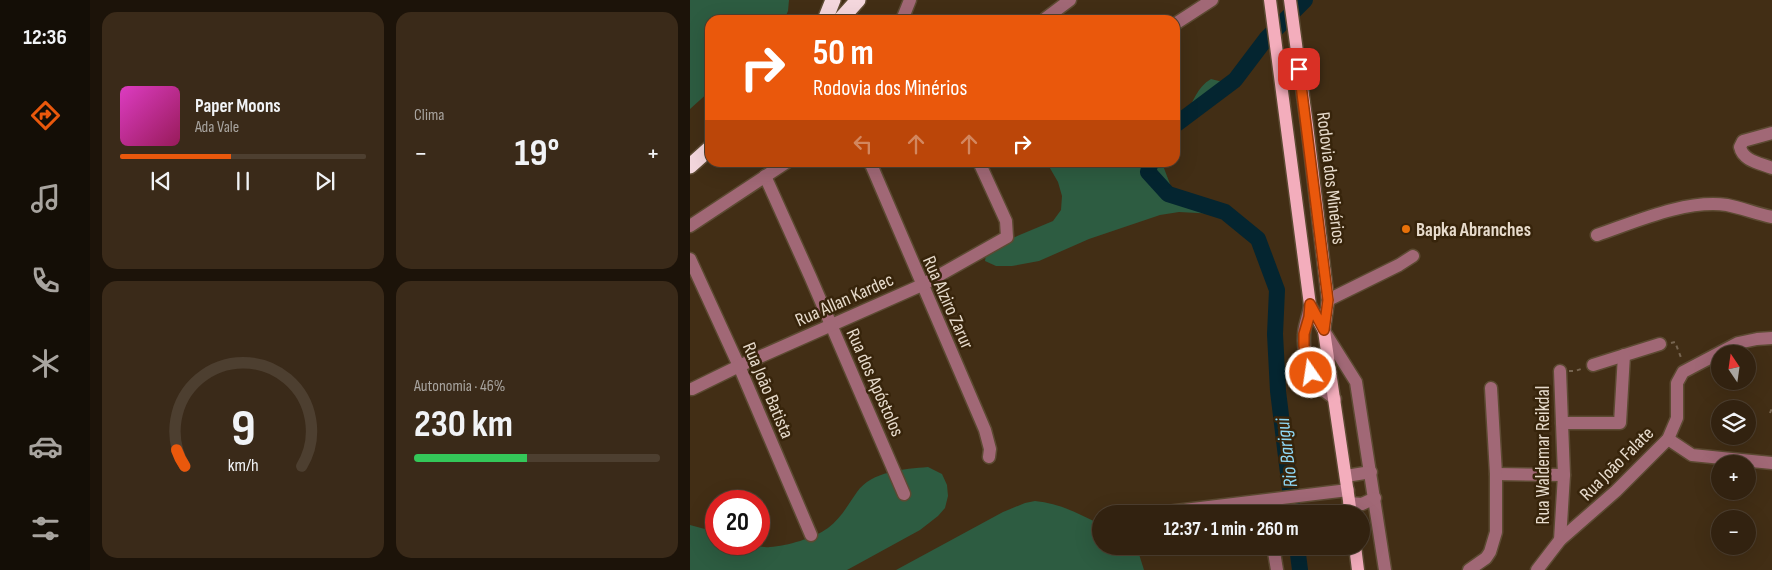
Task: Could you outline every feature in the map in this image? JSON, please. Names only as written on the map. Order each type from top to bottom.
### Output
[{"type":"highway","points":[[827,15],[833,0]]},
{"type":"highway","points":[[838,15],[849,0]]},
{"type":"highway","points":[[844,15],[858,0]]},
{"type":"highway","points":[[690,166],[705,152]]},
{"type":"main road","name":"Rodovia dos Minérios","points":[[1270,0],[1310,304],[1324,330]]},
{"type":"main road","name":"Rodovia dos Minérios","points":[[1290,0],[1328,300],[1324,330],[1350,505]]},
{"type":"main road","points":[[1356,555],[1358,570]]},
{"type":"street","points":[[1050,15],[1070,0]]},
{"type":"street","points":[[1180,21],[1212,0]]},
{"type":"street","points":[[904,15],[908,3]]},
{"type":"street","points":[[908,3],[912,15]]},
{"type":"street","points":[[1772,133],[1743,142],[1740,147],[1741,154],[1746,158],[1772,168]]},
{"type":"street","points":[[690,226],[779,167]]},
{"type":"street","name":"Rua Alziro Zarur","points":[[872,167],[985,430],[990,449],[989,457]]},
{"type":"street","name":"Rua Allan Kardec","points":[[692,389],[738,366],[922,285],[1007,237],[1006,221],[981,167]]},
{"type":"street","name":"Rua dos Apóstolos","points":[[765,176],[904,494]]},
{"type":"street","points":[[1597,235],[1670,211],[1710,204],[1727,205],[1772,217]]},
{"type":"street","points":[[1328,300],[1399,265],[1413,256]]},
{"type":"street","name":"Rua João Batista","points":[[690,259],[811,536]]},
{"type":"street","points":[[1310,304],[1309,317],[1304,334],[1304,346],[1311,373],[1316,384],[1335,399]]},
{"type":"street","points":[[1324,330],[1356,382],[1385,570]]},
{"type":"street","points":[[1686,370],[1738,343],[1772,338]]},
{"type":"street","points":[[1593,364],[1660,344]]},
{"type":"street","points":[[1562,423],[1620,423],[1624,355]]},
{"type":"street","name":"Rua João Falate","points":[[1538,570],[1560,540],[1616,492],[1668,438],[1677,418],[1677,383],[1679,377],[1686,370]]},
{"type":"street","name":"Rua Waldemar Reikdal","points":[[1560,371],[1564,475],[1560,540]]},
{"type":"street","points":[[1469,570],[1486,558],[1494,542],[1496,532],[1496,474],[1491,388]]},
{"type":"street","points":[[1668,438],[1692,455],[1772,463]]},
{"type":"street","points":[[1346,476],[1370,472]]},
{"type":"street","points":[[1496,474],[1564,475]]},
{"type":"street","points":[[1225,505],[1348,490]]},
{"type":"street","points":[[1360,505],[1375,498]]},
{"type":"street","points":[[1274,555],[1277,570]]},
{"type":"path","points":[[1660,344],[1665,346],[1675,342],[1686,370]]},
{"type":"path","points":[[1770,413],[1772,408]]},
{"type":"green space","points":[[690,0],[789,0],[786,15],[705,15],[705,96],[690,109]]},
{"type":"green space","points":[[1211,79],[1223,82],[1232,90],[1180,128],[1180,123],[1193,100],[1206,82]]},
{"type":"green space","points":[[1049,167],[1164,167],[1173,192],[1231,211],[1235,215],[1179,212],[1160,215],[1089,239],[1039,261],[1012,266],[996,266],[985,261],[986,254],[996,245],[1053,221],[1061,210],[1062,196],[1058,182]]},
{"type":"green space","points":[[928,467],[942,474],[947,485],[948,496],[945,508],[920,530],[847,570],[690,570],[690,525],[705,529],[705,555],[770,555],[770,547],[808,538],[828,528],[841,516],[863,485],[871,480],[889,472]]},
{"type":"green space","points":[[1044,502],[1077,513],[1092,520],[1092,555],[1139,555],[1144,570],[896,570],[1003,512],[1025,503]]},
{"type":"waterway","name":"Rio Barigui","points":[[1180,121],[1235,80],[1266,39],[1305,0]]},
{"type":"waterway","name":"Rio Barigui","points":[[1150,167],[1148,172],[1168,194],[1225,212],[1258,239],[1277,290],[1275,334],[1278,391],[1292,505]]},
{"type":"waterway","name":"Rio Barigui","points":[[1298,555],[1300,570]]},
{"type":"place","name":"Bapka Abranches","points":[[1406,229]]},
{"type":"route","points":[[1299,69],[1328,300],[1324,330],[1310,304],[1309,317],[1305,326],[1304,346],[1311,373]]}]
